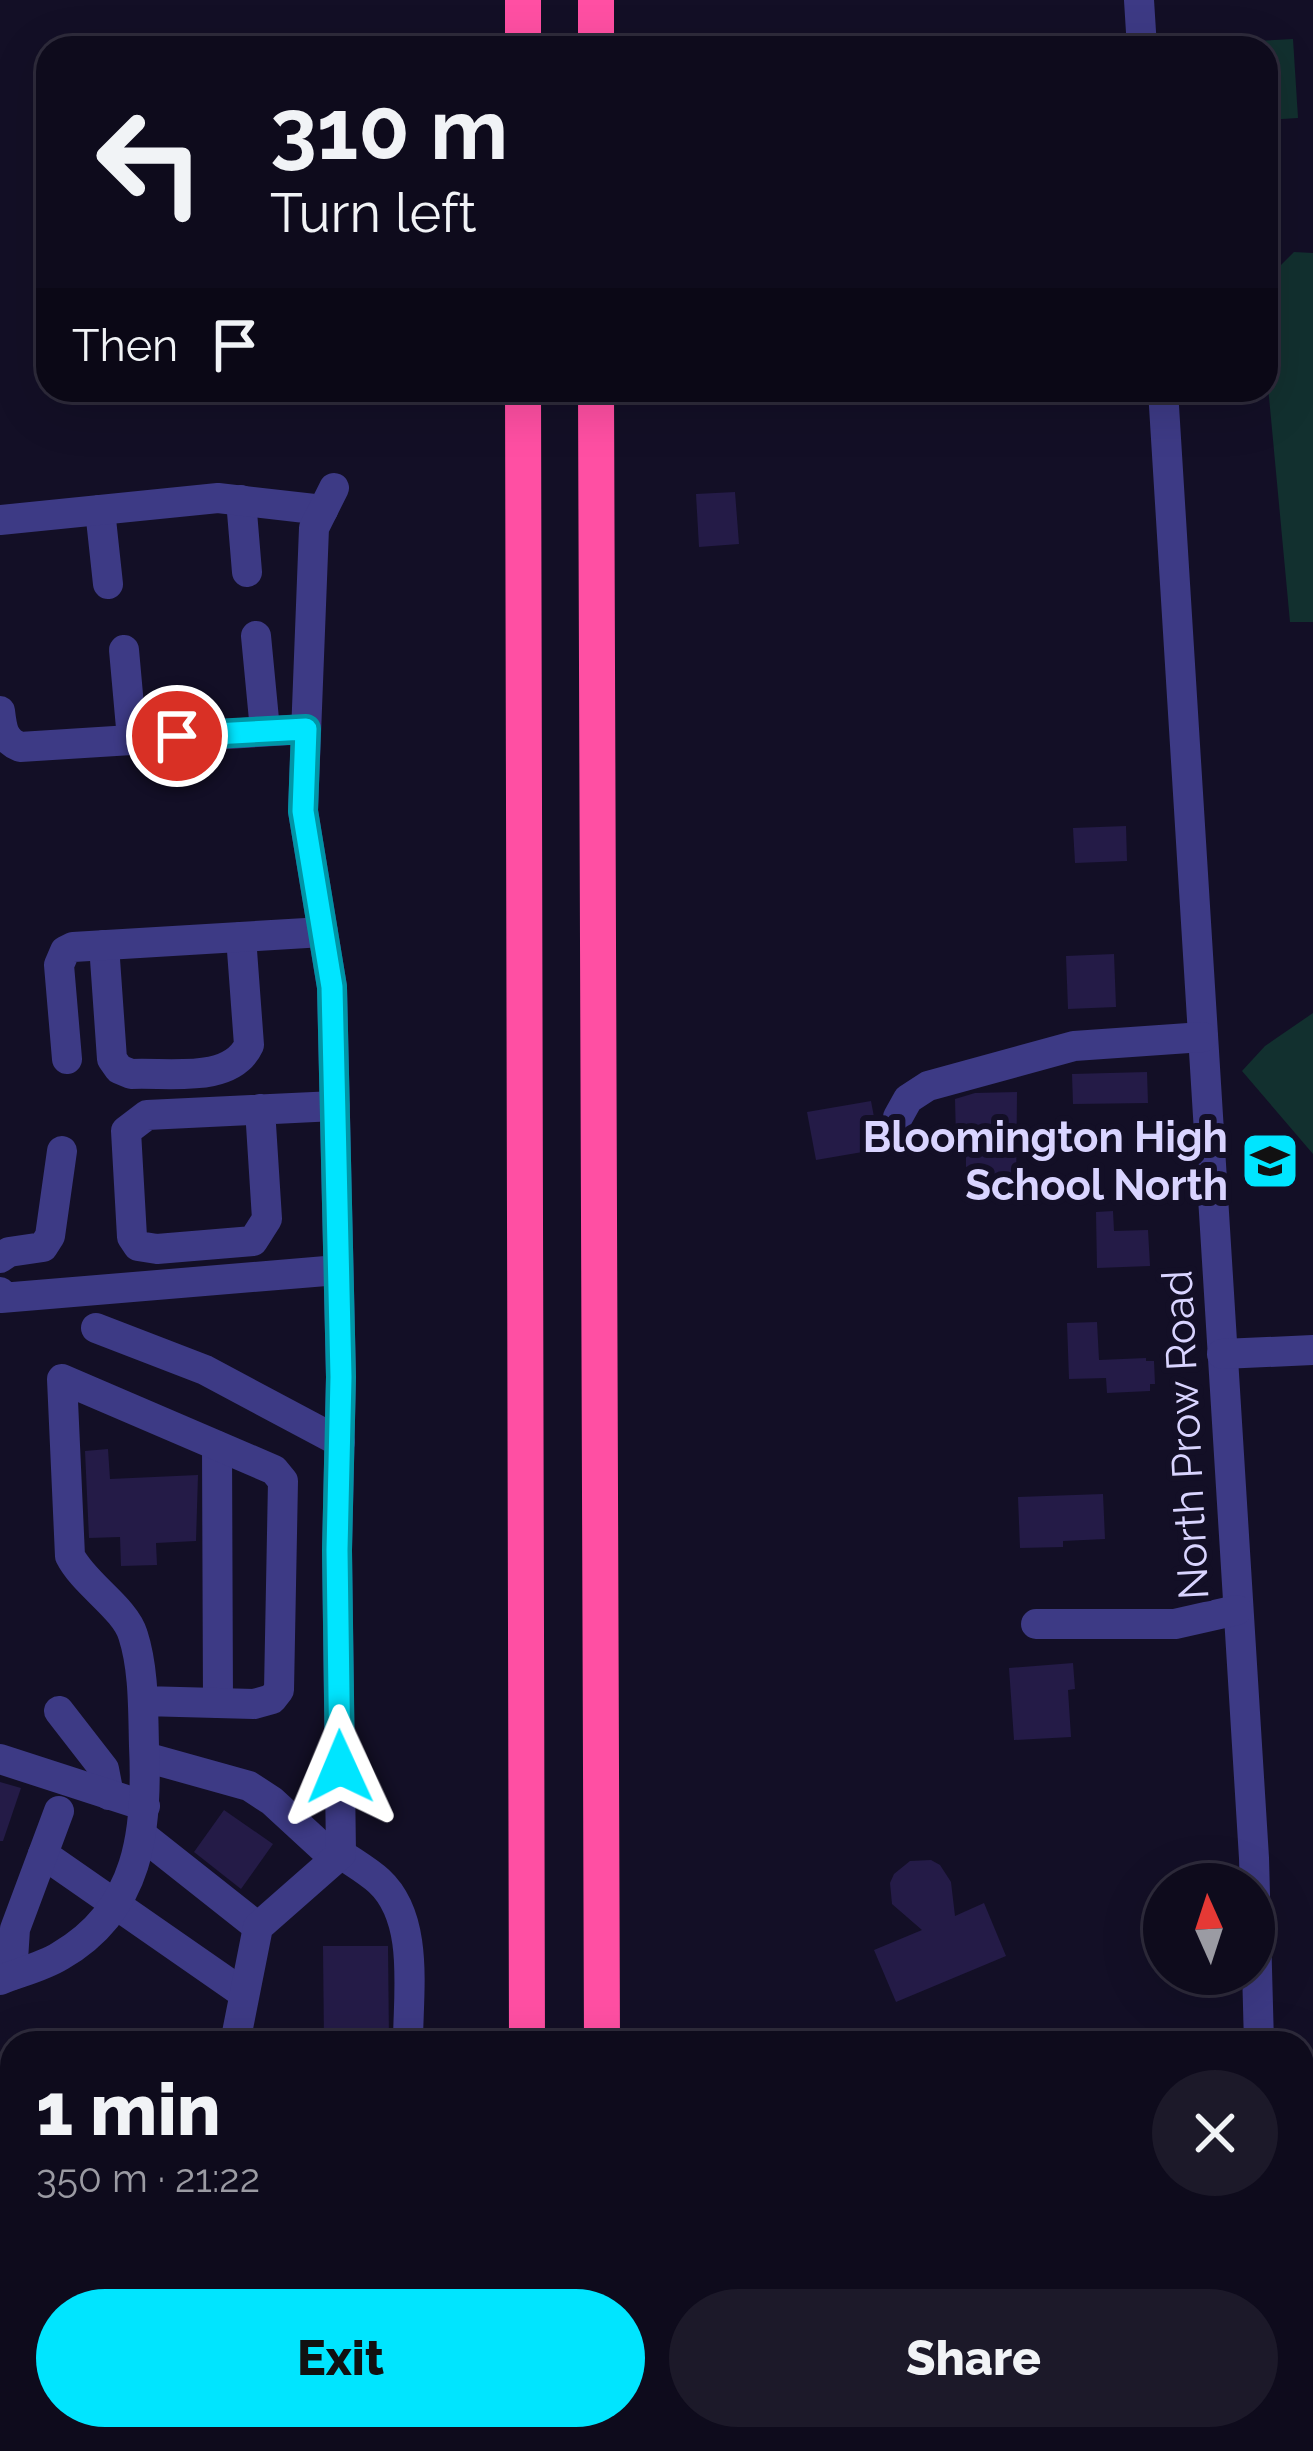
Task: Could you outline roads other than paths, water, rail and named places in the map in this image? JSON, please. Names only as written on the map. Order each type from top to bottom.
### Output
[{"type":"highway","points":[[523,0],[523,36]]},
{"type":"highway","points":[[596,0],[596,36]]},
{"type":"highway","points":[[523,402],[527,2031]]},
{"type":"highway","points":[[596,402],[602,2031]]},
{"type":"street","points":[[1139,0],[1141,36]]},
{"type":"street","name":"North Prow Road","points":[[1164,402],[1254,1858],[1259,2031]]},
{"type":"street","points":[[0,520],[218,498],[328,499],[314,527],[303,811],[332,987],[340,1442],[338,1856],[259,1928],[245,2025]]},
{"type":"street","points":[[241,500],[247,572]]},
{"type":"street","points":[[100,510],[108,584]]},
{"type":"street","points":[[256,636],[265,730]]},
{"type":"street","points":[[124,650],[132,739]]},
{"type":"street","points":[[0,710],[3,734],[20,746],[306,729]]},
{"type":"street","points":[[67,1059],[59,965],[73,946],[323,932]]},
{"type":"street","points":[[104,945],[112,1059],[119,1069],[131,1074],[228,1070],[243,1059],[249,1045],[241,937]]},
{"type":"street","points":[[898,1117],[908,1099],[928,1086],[1075,1046],[1203,1037]]},
{"type":"street","points":[[260,1109],[267,1220],[262,1233],[253,1241],[157,1249],[138,1246],[132,1237],[126,1131],[147,1115],[260,1109],[335,1106]]},
{"type":"street","points":[[0,1258],[43,1247],[50,1236],[62,1151]]},
{"type":"street","points":[[197,1246],[200,1281]]},
{"type":"street","points":[[0,1295],[338,1270]]},
{"type":"street","points":[[96,1328],[205,1370],[340,1442]]},
{"type":"street","points":[[1222,1354],[1313,1350]]},
{"type":"street","points":[[6,1978],[60,1956],[118,1905],[133,1873],[144,1821],[142,1701],[133,1633],[78,1572],[70,1556],[62,1379],[274,1470],[283,1480],[279,1690],[272,1699],[254,1704],[142,1701]]},
{"type":"street","points":[[217,1446],[218,1703]]},
{"type":"street","points":[[1036,1624],[1175,1624],[1238,1610]]},
{"type":"street","points":[[59,1712],[104,1769],[109,1795]]},
{"type":"street","points":[[145,1757],[249,1786],[338,1856],[381,1882],[396,1903],[407,1950],[408,2031]]},
{"type":"street","points":[[0,1760],[109,1795],[144,1821],[259,1928]]},
{"type":"street","points":[[6,1978],[15,1929],[59,1811]]},
{"type":"street","points":[[43,1854],[118,1905],[245,2025]]},
{"type":"place","name":"Bloomington High School North","points":[[1270,1161]]}]
